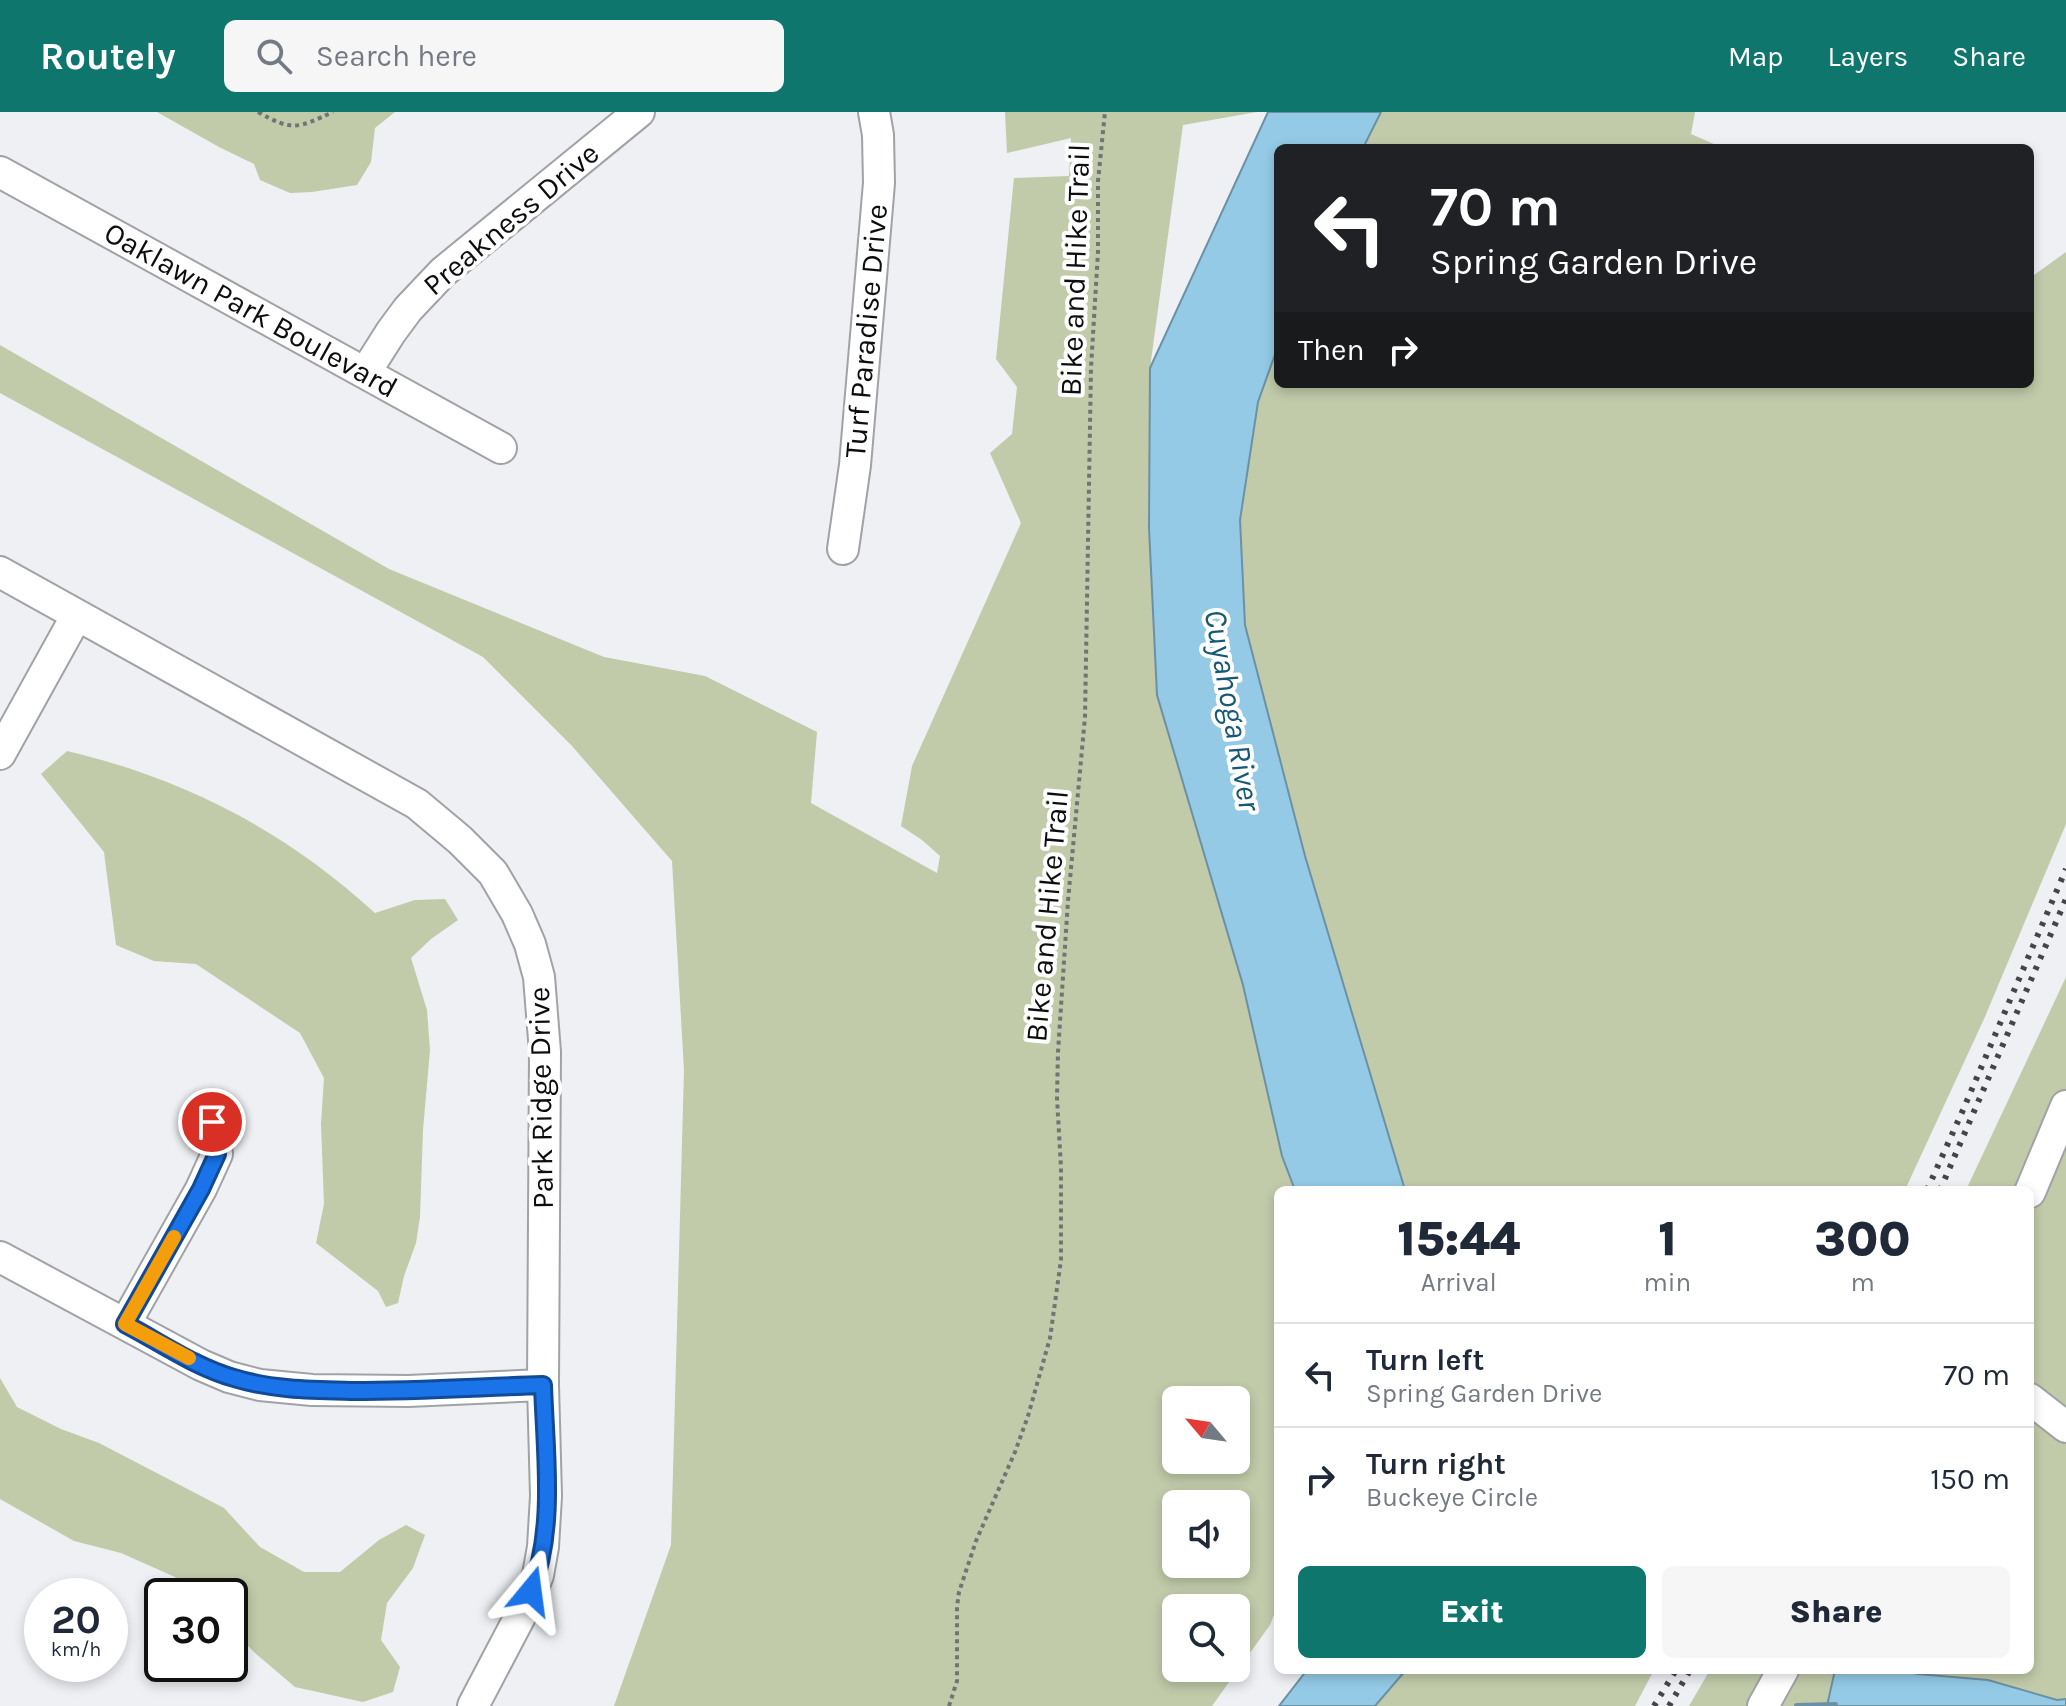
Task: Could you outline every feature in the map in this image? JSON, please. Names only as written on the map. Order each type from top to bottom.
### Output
[{"type":"street","name":"Preakness Drive","points":[[365,373],[408,309],[443,272],[639,112]]},
{"type":"street","name":"Turf Paradise Drive","points":[[843,549],[855,465],[879,183],[874,112]]},
{"type":"street","name":"Oaklawn Park Boulevard","points":[[0,172],[501,448]]},
{"type":"street","name":"Park Ridge Drive","points":[[0,572],[417,804],[493,873],[530,944],[539,977],[545,1052],[543,1385],[546,1496],[543,1547],[538,1575],[525,1607],[473,1706]]},
{"type":"street","points":[[0,754],[77,615]]},
{"type":"street","points":[[2033,1186],[2066,1106]]},
{"type":"street","points":[[125,1324],[201,1189],[217,1154],[212,1122]]},
{"type":"street","points":[[0,1257],[201,1365],[260,1385],[312,1390],[408,1391],[543,1385]]},
{"type":"street","points":[[2034,1402],[2066,1427]]},
{"type":"street","points":[[1763,1706],[1781,1674]]},
{"type":"path","points":[[258,112],[291,127],[306,125],[333,112]]},
{"type":"path","name":"Bike and Hike Trail","points":[[949,1706],[957,1681],[959,1592],[976,1541],[1015,1452],[1032,1404],[1050,1338],[1060,1273],[1062,1197],[1058,1052],[1085,717],[1091,368],[1098,252],[1098,181],[1105,112]]},
{"type":"green space","points":[[157,112],[395,112],[375,128],[371,162],[357,185],[290,193],[260,180],[254,164]]},
{"type":"green space","points":[[1005,112],[1257,112],[1183,125],[1150,368],[1149,528],[1157,695],[1243,985],[1282,1156],[1293,1186],[1274,1186],[1274,1615],[1250,1653],[1250,1594],[1162,1594],[1162,1682],[1229,1682],[1212,1706],[614,1706],[671,1545],[684,1070],[672,861],[572,746],[483,657],[0,393],[0,345],[389,569],[604,657],[705,676],[817,732],[811,803],[937,873],[940,856],[901,826],[912,766],[1021,523],[990,453],[1012,434],[1017,387],[996,359],[1014,178],[1069,176],[1071,138],[1007,153]]},
{"type":"green space","points":[[1381,112],[1695,112],[1691,134],[1714,144],[1365,144]]},
{"type":"green space","points":[[2066,252],[2066,824],[1984,1019],[1907,1186],[1404,1186],[1305,855],[1245,625],[1240,520],[1258,402],[1274,357],[1274,388],[2034,388],[2034,275]]},
{"type":"green space","points":[[67,751],[153,777],[232,812],[306,857],[375,913],[415,900],[445,899],[458,920],[411,958],[427,1010],[430,1050],[420,1217],[416,1243],[398,1303],[386,1307],[378,1291],[316,1243],[324,1204],[321,1124],[324,1078],[300,1033],[196,964],[154,961],[116,945],[104,852],[41,774]]},
{"type":"green space","points":[[2066,977],[2066,1706],[1689,1706],[1708,1674],[2034,1674],[2034,1186],[1968,1186]]},
{"type":"green space","points":[[0,1378],[17,1407],[61,1429],[99,1443],[224,1508],[260,1547],[304,1572],[340,1572],[379,1540],[406,1525],[425,1535],[413,1568],[387,1603],[381,1640],[400,1667],[393,1692],[363,1702],[295,1687],[248,1646],[248,1578],[176,1578],[121,1553],[74,1541],[0,1499]]},
{"type":"green space","points":[[1403,1674],[1652,1674],[1635,1706],[1375,1706]]},
{"type":"water","name":"Cuyahoga River","points":[[1268,112],[1381,112],[1365,144],[1274,144],[1274,357],[1258,402],[1240,520],[1245,625],[1305,856],[1404,1186],[1293,1186],[1282,1156],[1243,985],[1157,695],[1149,528],[1150,368]]},
{"type":"water","points":[[1304,1674],[1403,1674],[1375,1706],[1279,1706]]},
{"type":"water","points":[[1834,1674],[1918,1674],[1988,1680],[2057,1700],[2066,1699],[2066,1706],[1827,1706]]},
{"type":"waterway","points":[[1797,1706],[1835,1705]]},
{"type":"railway","points":[[1929,1186],[2066,869]]},
{"type":"railway","points":[[1942,1186],[2066,899]]},
{"type":"railway","points":[[1654,1706],[1674,1674]]},
{"type":"railway","points":[[1669,1706],[1688,1674]]},
{"type":"slow traffic","points":[[174,1237],[125,1324],[189,1358]]},
{"type":"route","points":[[212,1122],[217,1154],[201,1189],[125,1324],[201,1365],[260,1385],[312,1390],[408,1391],[543,1385],[546,1496],[543,1547],[538,1575],[531,1591]]}]
